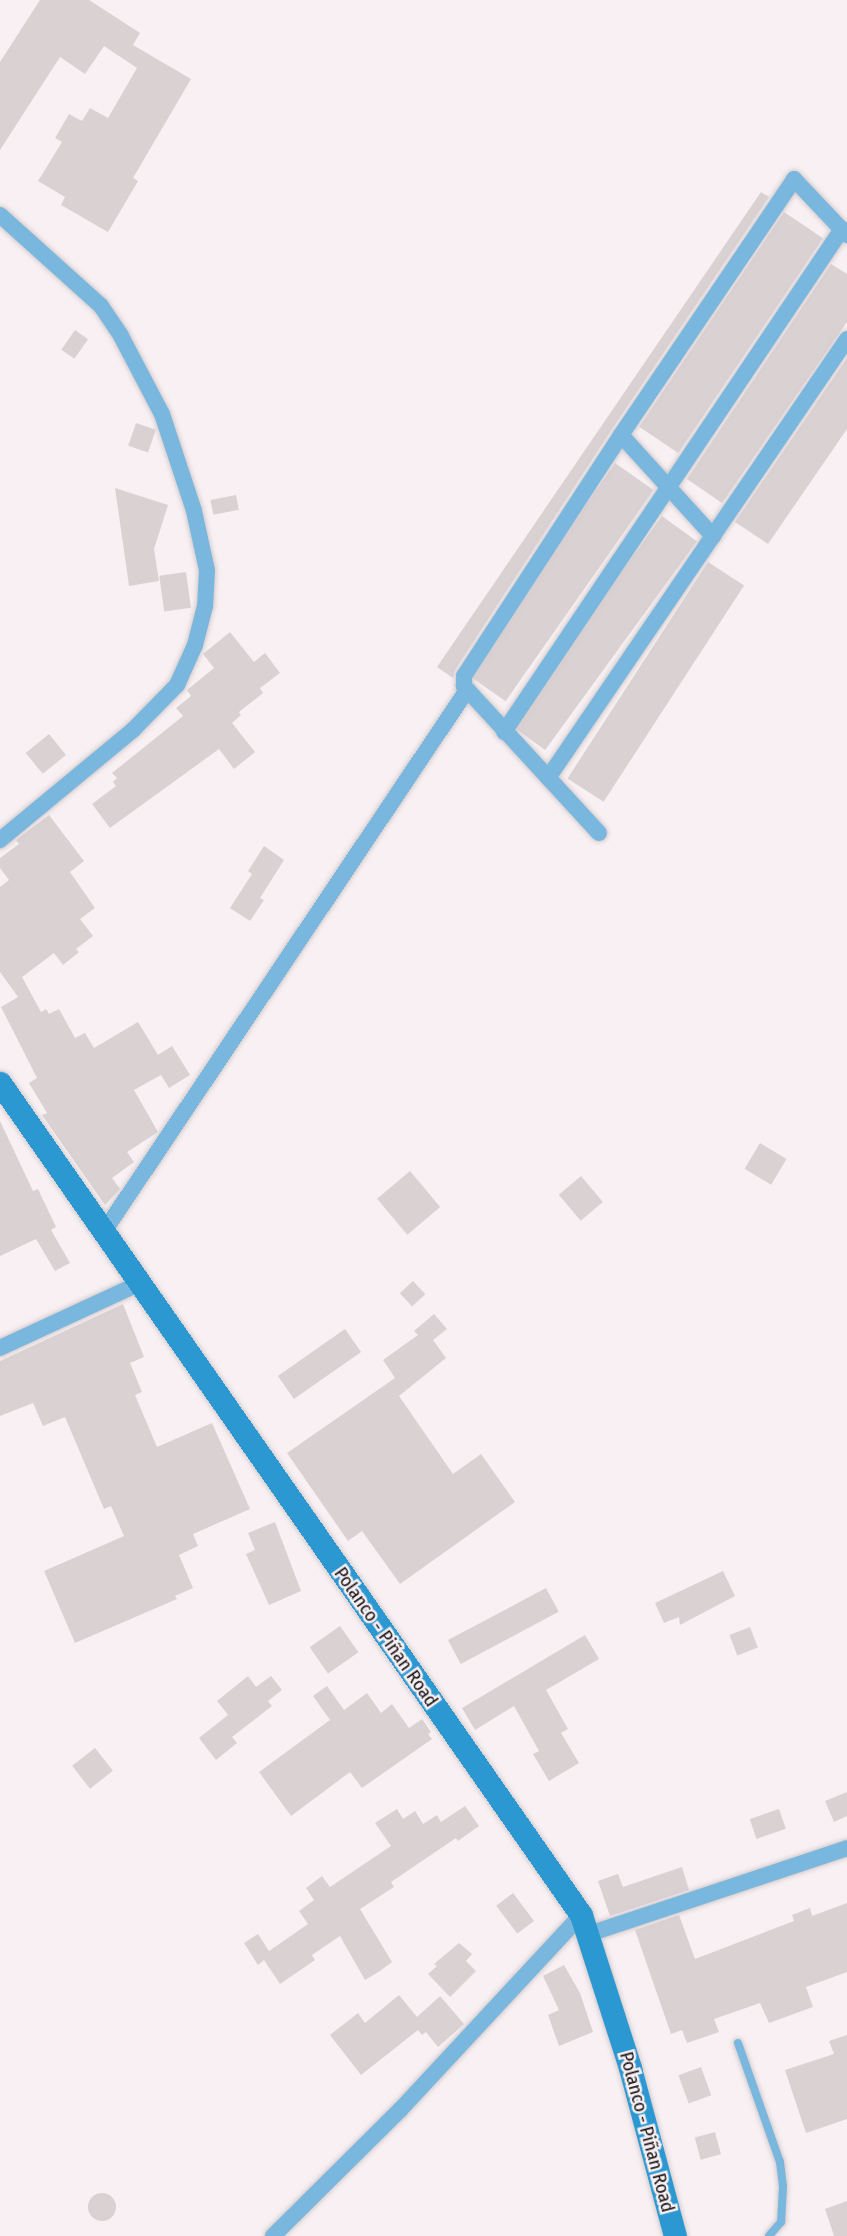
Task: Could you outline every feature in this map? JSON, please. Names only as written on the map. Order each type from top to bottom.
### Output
[{"type":"main road","name":"Polanco - Piñan Road","points":[[0,1083],[585,1925],[630,2068],[675,2236]]},
{"type":"street","points":[[504,732],[845,232],[794,179],[621,435],[462,682],[504,732],[598,833]]},
{"type":"street","points":[[0,215],[101,306],[121,336],[162,414],[194,511],[207,570],[205,606],[187,666],[177,685],[133,730],[0,840]]},
{"type":"street","points":[[548,778],[847,340]]},
{"type":"street","points":[[621,435],[713,536]]},
{"type":"street","points":[[103,1233],[467,690]]},
{"type":"street","points":[[0,1348],[138,1284]]},
{"type":"street","points":[[273,2236],[585,1925],[847,1848]]},
{"type":"lane","points":[[738,2043],[780,2162],[783,2196],[781,2222],[769,2236]]},
{"type":"building","points":[[40,0],[89,0],[140,33],[133,45],[191,79],[133,178],[138,181],[108,232],[61,205],[65,197],[38,181],[62,142],[55,138],[69,114],[82,121],[90,108],[108,118],[137,68],[104,46],[85,74],[60,57],[0,150],[0,62]]},
{"type":"building","points":[[761,192],[769,197],[612,429],[455,670],[453,678],[437,667]]},
{"type":"building","points":[[784,212],[823,238],[678,453],[639,427]]},
{"type":"building","points":[[831,264],[847,274],[847,322],[722,503],[687,479]]},
{"type":"building","points":[[75,330],[88,339],[74,359],[61,350]]},
{"type":"building","points":[[847,358],[847,429],[768,544],[735,522]]},
{"type":"building","points":[[136,423],[156,430],[148,453],[128,446]]},
{"type":"building","points":[[615,463],[654,490],[506,701],[467,674]]},
{"type":"building","points":[[115,488],[168,505],[154,549],[159,581],[129,586]]},
{"type":"building","points":[[236,495],[239,510],[213,515],[210,500]]},
{"type":"building","points":[[662,516],[697,541],[545,750],[510,725]]},
{"type":"building","points":[[708,562],[744,585],[604,802],[567,778]]},
{"type":"building","points":[[186,572],[191,608],[164,611],[159,576]]},
{"type":"building","points":[[230,632],[254,662],[265,653],[280,673],[260,688],[263,693],[239,712],[241,715],[232,723],[255,752],[234,769],[219,749],[110,828],[92,804],[116,786],[113,782],[117,778],[112,773],[183,716],[176,708],[191,696],[187,690],[214,668],[203,654]]},
{"type":"building","points":[[49,734],[66,755],[43,774],[26,753]]},
{"type":"building","points":[[49,815],[84,861],[70,872],[95,908],[80,919],[93,936],[76,949],[79,952],[63,965],[54,953],[22,977],[41,1012],[46,1009],[49,1014],[59,1009],[75,1038],[85,1033],[94,1048],[138,1022],[158,1055],[172,1046],[190,1075],[169,1088],[161,1075],[134,1090],[158,1132],[127,1152],[134,1162],[112,1178],[120,1189],[105,1205],[42,1115],[47,1113],[29,1083],[37,1078],[1,1007],[18,997],[0,972],[0,887],[9,880],[0,868],[0,858],[19,844],[16,840]]},
{"type":"building","points":[[264,846],[284,860],[260,898],[264,900],[250,921],[230,908],[252,874],[248,871]]},
{"type":"building","points":[[0,1121],[33,1191],[38,1189],[56,1227],[51,1230],[70,1263],[55,1271],[36,1239],[0,1256]]},
{"type":"building","points":[[760,1143],[787,1159],[771,1185],[745,1169]]},
{"type":"building","points":[[410,1171],[440,1207],[407,1235],[377,1199]]},
{"type":"building","points":[[581,1176],[603,1202],[581,1221],[559,1195]]},
{"type":"building","points":[[413,1281],[425,1294],[412,1306],[400,1293]]},
{"type":"building","points":[[123,1304],[144,1357],[130,1363],[142,1392],[135,1395],[157,1447],[212,1423],[250,1509],[193,1534],[198,1546],[179,1555],[193,1588],[175,1596],[177,1599],[75,1643],[44,1571],[124,1536],[111,1506],[104,1509],[65,1417],[43,1426],[33,1403],[0,1416],[0,1361]]},
{"type":"building","points":[[434,1314],[447,1329],[433,1340],[446,1358],[399,1396],[453,1474],[481,1454],[515,1502],[400,1584],[362,1531],[348,1541],[287,1453],[395,1378],[383,1360],[418,1335],[414,1331]]},
{"type":"building","points":[[345,1329],[361,1352],[294,1399],[278,1376]]},
{"type":"building","points":[[275,1522],[301,1591],[269,1605],[246,1554],[255,1550],[248,1533]]},
{"type":"building","points":[[723,1571],[735,1596],[680,1625],[679,1617],[664,1623],[655,1603]]},
{"type":"building","points":[[546,1588],[559,1612],[461,1664],[448,1640]]},
{"type":"building","points":[[340,1626],[358,1652],[328,1673],[310,1647]]},
{"type":"building","points":[[750,1627],[758,1648],[737,1655],[729,1635]]},
{"type":"building","points":[[585,1635],[599,1659],[546,1690],[568,1729],[561,1733],[579,1763],[549,1781],[533,1754],[539,1751],[514,1706],[475,1730],[462,1708]]},
{"type":"building","points":[[248,1676],[256,1687],[271,1676],[282,1690],[268,1701],[272,1706],[232,1737],[237,1743],[216,1760],[199,1738],[228,1715],[217,1701]]},
{"type":"building","points":[[327,1686],[344,1710],[367,1693],[381,1713],[392,1704],[409,1728],[422,1719],[431,1732],[428,1734],[432,1739],[362,1788],[350,1772],[291,1816],[259,1772],[330,1720],[313,1696]]},
{"type":"building","points":[[95,1748],[113,1771],[90,1789],[72,1766]]},
{"type":"building","points":[[847,1792],[847,1816],[834,1822],[825,1801]]},
{"type":"building","points":[[465,1806],[479,1826],[458,1841],[456,1838],[391,1882],[394,1887],[360,1909],[392,1962],[365,1980],[340,1936],[312,1955],[315,1960],[280,1984],[264,1960],[258,1965],[244,1943],[258,1934],[269,1951],[308,1924],[299,1911],[314,1900],[306,1888],[322,1876],[330,1887],[391,1846],[375,1823],[397,1809],[403,1819],[415,1811],[423,1824],[437,1815],[441,1822]]},
{"type":"building","points":[[779,1809],[786,1829],[757,1839],[750,1819]]},
{"type":"building","points":[[682,1867],[689,1890],[610,1916],[598,1881],[618,1874],[623,1887]]},
{"type":"building","points":[[513,1893],[534,1921],[517,1934],[496,1906]]},
{"type":"building","points":[[847,1903],[847,1972],[806,1987],[813,2007],[769,2023],[760,2003],[714,2019],[719,2032],[687,2043],[682,2030],[671,2034],[635,1930],[679,1915],[695,1959],[794,1921],[792,1915],[810,1908],[812,1916]]},
{"type":"building","points":[[459,1943],[472,1954],[466,1961],[476,1971],[450,1997],[428,1974],[437,1966],[434,1964]]},
{"type":"building","points":[[564,1965],[580,1993],[593,2032],[559,2046],[548,2015],[559,2010],[543,1976]]},
{"type":"building","points":[[399,1995],[417,2017],[440,1996],[464,2024],[438,2047],[426,2032],[422,2035],[418,2030],[361,2075],[330,2035],[358,2013],[365,2023]]},
{"type":"building","points":[[847,2035],[847,2119],[806,2133],[785,2070],[834,2054],[829,2041]]},
{"type":"building","points":[[701,2067],[711,2095],[689,2103],[678,2075]]},
{"type":"building","points":[[715,2132],[721,2154],[701,2160],[695,2137]]},
{"type":"building","points":[[102,2193],[112,2197],[116,2207],[112,2217],[102,2221],[92,2217],[88,2207],[92,2197]]},
{"type":"building","points":[[847,2201],[847,2236],[834,2236],[825,2209]]}]
